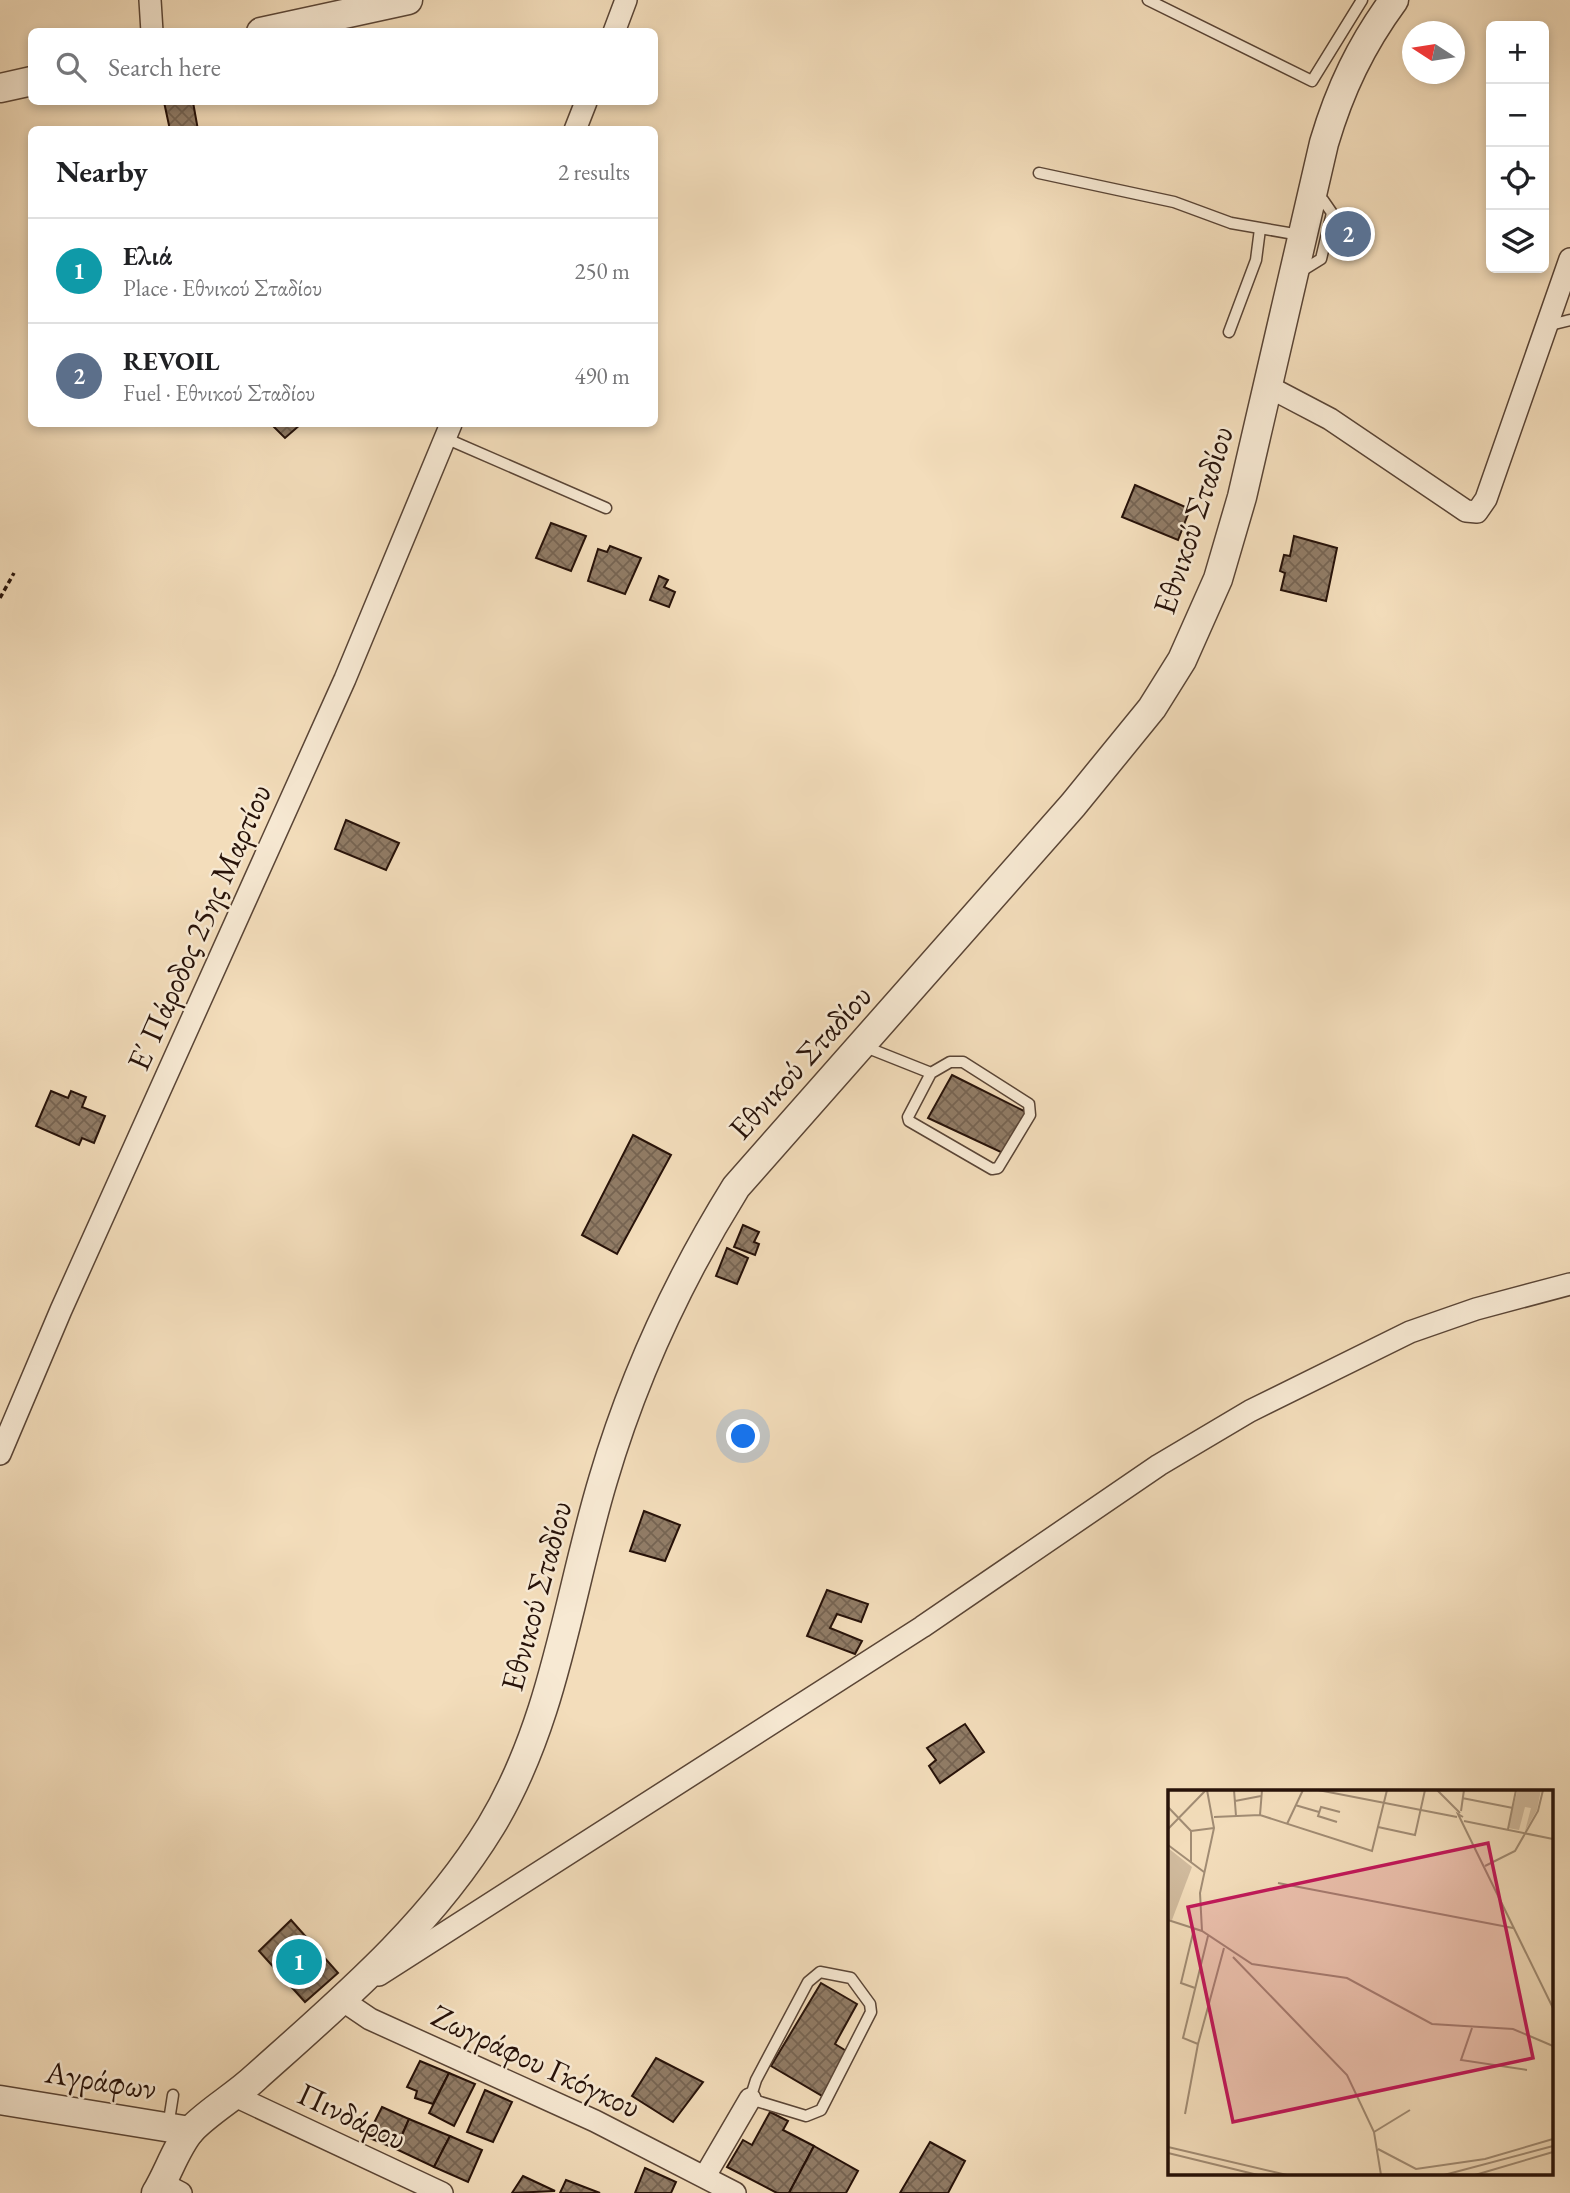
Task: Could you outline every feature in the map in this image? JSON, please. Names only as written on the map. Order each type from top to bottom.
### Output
[{"type":"street","points":[[150,0],[152,28]]},
{"type":"street","points":[[279,28],[408,0]]},
{"type":"street","points":[[616,28],[626,0]]},
{"type":"street","name":"Εθνικού Σταδίου","points":[[179,2129],[235,2096],[295,2037],[348,1996],[389,1957],[456,1878],[492,1824],[510,1788],[543,1707],[559,1657],[603,1480],[621,1425],[673,1301],[710,1229],[736,1188],[769,1148],[1073,806],[1152,708],[1182,660],[1218,579],[1242,498],[1337,99],[1353,63],[1394,0]]},
{"type":"street","points":[[0,88],[28,82]]},
{"type":"street","points":[[577,126],[585,105]]},
{"type":"street","points":[[1269,387],[1330,419],[1466,511],[1477,512],[1486,499],[1570,259]]},
{"type":"street","name":"Ε΄ Πάροδος 25ης Μαρτίου","points":[[0,1454],[61,1310],[345,679],[448,430]]},
{"type":"street","points":[[348,1996],[922,1627],[1159,1465],[1250,1411],[1410,1332],[1476,1309],[1570,1284]]},
{"type":"street","name":"Ζωγράφου Γκόγκου","points":[[348,1996],[370,2019],[595,2121],[736,2193]]},
{"type":"street","name":"Πινδάρου","points":[[235,2096],[442,2193]]},
{"type":"street","points":[[705,2176],[750,2099]]},
{"type":"street","name":"Αγράφων","points":[[0,2100],[179,2129]]},
{"type":"street","points":[[166,2190],[179,2129]]},
{"type":"lane","points":[[1148,0],[1312,80],[1362,0]]},
{"type":"lane","points":[[1039,173],[1174,202],[1231,223],[1303,236]]},
{"type":"lane","points":[[1294,275],[1321,259],[1332,213],[1323,200]]},
{"type":"lane","points":[[1229,332],[1256,260],[1260,229]]},
{"type":"lane","points":[[1546,326],[1570,320]]},
{"type":"lane","points":[[448,430],[606,508]]},
{"type":"lane","points":[[861,1045],[931,1073]]},
{"type":"lane","points":[[950,1062],[963,1062],[1029,1104],[1030,1115],[998,1168],[992,1169],[912,1125],[908,1117],[931,1073],[950,1062]]},
{"type":"lane","points":[[820,1972],[851,1978],[870,2004],[871,2012],[821,2110],[806,2116],[750,2099],[756,2080],[807,1982],[820,1972]]},
{"type":"lane","points":[[173,2095],[179,2129]]},
{"type":"path","points":[[0,598],[14,573]]},
{"type":"building","points":[[165,105],[194,105],[197,126],[169,126]]},
{"type":"building","points":[[274,427],[298,427],[285,438]]},
{"type":"building","points":[[1135,485],[1190,509],[1178,540],[1122,517]]},
{"type":"building","points":[[551,523],[586,536],[571,571],[536,558]]},
{"type":"building","points":[[1294,536],[1337,548],[1326,601],[1281,590],[1285,573],[1280,571],[1284,555],[1290,556]]},
{"type":"building","points":[[610,546],[641,558],[625,594],[588,581],[598,549],[607,552]]},
{"type":"building","points":[[659,576],[668,580],[664,587],[675,592],[669,607],[650,600]]},
{"type":"building","points":[[346,820],[399,843],[386,870],[335,849]]},
{"type":"building","points":[[952,1075],[1028,1113],[1005,1154],[928,1118]]},
{"type":"building","points":[[51,1091],[68,1098],[71,1091],[86,1097],[82,1107],[105,1116],[94,1143],[82,1138],[79,1145],[36,1126]]},
{"type":"building","points":[[633,1135],[671,1155],[617,1254],[582,1235]]},
{"type":"building","points":[[743,1225],[759,1232],[754,1242],[759,1244],[755,1255],[734,1247]]},
{"type":"building","points":[[727,1248],[748,1258],[737,1284],[716,1276]]},
{"type":"building","points":[[644,1511],[680,1525],[665,1561],[630,1551]]},
{"type":"building","points":[[827,1590],[868,1604],[861,1622],[837,1614],[830,1628],[862,1641],[855,1654],[807,1636]]},
{"type":"building","points":[[965,1724],[984,1752],[940,1783],[929,1766],[936,1760],[927,1748]]},
{"type":"building","points":[[291,1920],[338,1973],[305,2002],[259,1951]]},
{"type":"building","points":[[821,1983],[857,2004],[835,2044],[848,2052],[824,2097],[771,2066]]},
{"type":"building","points":[[656,2058],[703,2082],[673,2122],[632,2096]]},
{"type":"building","points":[[420,2061],[449,2073],[433,2104],[415,2098],[417,2091],[407,2087]]},
{"type":"building","points":[[449,2073],[475,2084],[454,2126],[429,2113]]},
{"type":"building","points":[[485,2090],[512,2102],[493,2142],[467,2132]]},
{"type":"building","points":[[382,2107],[409,2119],[396,2149],[367,2137]]},
{"type":"building","points":[[770,2112],[788,2121],[783,2130],[814,2146],[789,2193],[777,2193],[727,2167],[743,2140],[752,2145]]},
{"type":"building","points":[[409,2119],[450,2136],[434,2167],[396,2149]]},
{"type":"building","points":[[450,2136],[482,2150],[468,2182],[434,2167]]},
{"type":"building","points":[[930,2142],[965,2161],[948,2193],[900,2193]]},
{"type":"building","points":[[814,2146],[858,2171],[846,2193],[789,2193]]},
{"type":"building","points":[[645,2168],[676,2182],[671,2193],[635,2193]]},
{"type":"building","points":[[523,2176],[555,2191],[512,2193]]},
{"type":"building","points":[[566,2180],[600,2193],[560,2193]]},
{"type":"place","name":"REVOIL","points":[[1348,234]]},
{"type":"place","name":"Ελιά","points":[[299,1962]]}]
